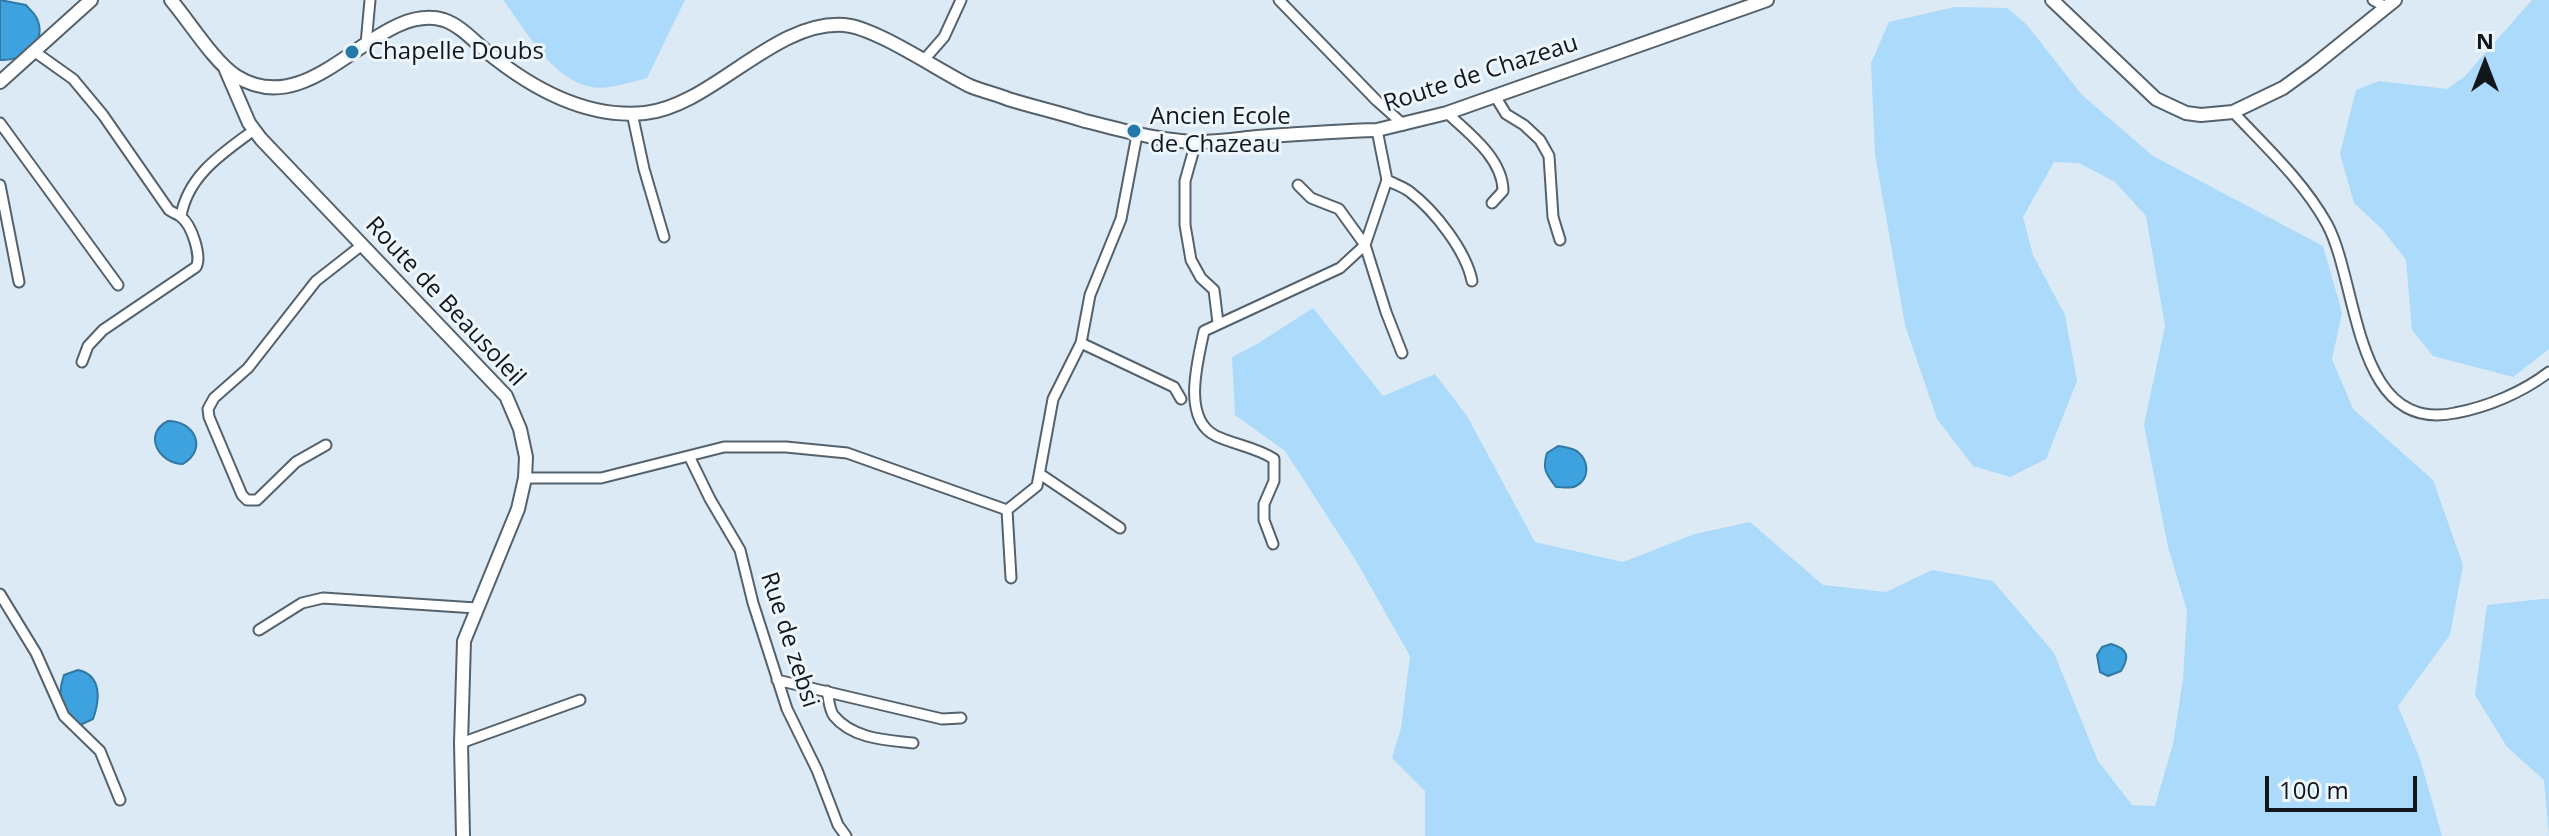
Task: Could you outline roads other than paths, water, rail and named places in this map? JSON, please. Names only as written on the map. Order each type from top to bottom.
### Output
[{"type":"main road","points":[[0,82],[91,0]]},
{"type":"main road","name":"Route de Chazeau","points":[[171,0],[225,67],[237,76],[268,87],[307,79],[403,22],[423,18],[443,20],[460,28],[518,76],[554,97],[603,112],[645,113],[674,106],[772,47],[802,33],[825,26],[847,25],[859,28],[984,91],[1137,135],[1196,142],[1377,130],[1404,125],[1447,113],[1767,0]]},
{"type":"main road","points":[[2052,0],[2156,99],[2186,113],[2216,115],[2233,112],[2293,81],[2391,4]]},
{"type":"main road","name":"Route de Beausoleil","points":[[225,67],[254,130],[506,396],[517,417],[526,457],[518,509],[476,608],[461,658],[463,836]]},
{"type":"street","points":[[366,44],[370,0]]},
{"type":"street","points":[[923,61],[944,37],[961,0]]},
{"type":"street","points":[[1279,0],[1404,125]]},
{"type":"street","points":[[2373,0],[2391,4]]},
{"type":"street","points":[[35,52],[73,79],[103,115],[169,210],[181,216],[191,232],[199,257],[199,263],[95,336],[82,362]]},
{"type":"street","points":[[1495,96],[1506,114],[1540,140],[1549,156],[1553,217],[1560,240]]},
{"type":"street","points":[[2233,112],[2302,186],[2327,225],[2343,266],[2365,352],[2375,375],[2394,400],[2418,412],[2434,416],[2450,414],[2520,390],[2549,372]]},
{"type":"street","points":[[632,113],[646,178],[664,237]]},
{"type":"street","points":[[1447,113],[1473,137],[1499,169],[1503,191],[1492,203]]},
{"type":"street","points":[[0,123],[118,285]]},
{"type":"street","points":[[181,216],[189,191],[199,174],[254,130]]},
{"type":"street","points":[[1273,544],[1264,520],[1264,504],[1274,481],[1274,459],[1263,452],[1211,434],[1198,416],[1193,388],[1204,331],[1340,268],[1365,245],[1387,180],[1377,130]]},
{"type":"street","points":[[1007,510],[1037,486],[1053,399],[1081,343],[1090,295],[1121,219],[1137,135]]},
{"type":"street","points":[[1196,142],[1185,181],[1185,225],[1191,260],[1201,278],[1214,290],[1218,323]]},
{"type":"street","points":[[1387,180],[1410,192],[1447,232],[1461,250],[1472,281]]},
{"type":"street","points":[[0,185],[19,282]]},
{"type":"street","points":[[1298,185],[1311,198],[1339,209],[1365,245],[1402,353]]},
{"type":"street","points":[[326,445],[296,462],[257,500],[247,500],[242,495],[208,409],[214,398],[248,368],[316,281],[362,245]]},
{"type":"street","points":[[1081,343],[1174,387],[1181,399]]},
{"type":"street","points":[[525,478],[601,478],[724,447],[786,447],[847,453],[1007,510]]},
{"type":"street","name":"Rue de zebsi","points":[[690,458],[740,550],[753,603],[787,709],[817,770],[838,825],[846,836]]},
{"type":"street","points":[[1040,474],[1120,528]]},
{"type":"street","points":[[1007,510],[1011,578]]},
{"type":"street","points":[[0,594],[36,653],[64,716],[100,751],[120,800]]},
{"type":"street","points":[[259,630],[302,603],[323,598],[476,608]]},
{"type":"street","points":[[777,680],[942,719],[961,718]]},
{"type":"street","points":[[827,691],[836,718],[865,737],[913,743]]},
{"type":"street","points":[[461,743],[580,700]]},
{"type":"water","points":[[0,0],[26,5],[36,16],[40,30],[30,50],[8,60],[0,60]]},
{"type":"water","points":[[168,421],[185,426],[195,437],[195,451],[183,464],[167,459],[157,447],[156,433]]},
{"type":"water","points":[[1558,446],[1576,451],[1584,460],[1586,475],[1576,486],[1556,487],[1547,475],[1547,453]]},
{"type":"water","points":[[2111,644],[2124,651],[2126,661],[2121,671],[2108,676],[2100,672],[2097,655],[2102,647]]},
{"type":"water","points":[[78,670],[91,677],[98,696],[93,719],[80,725],[67,718],[61,697],[64,675]]},
{"type":"place","name":"Chapelle Doubs","points":[[352,52]]},
{"type":"place","name":"Ancien Ecole de Chazeau","points":[[1134,131]]}]
